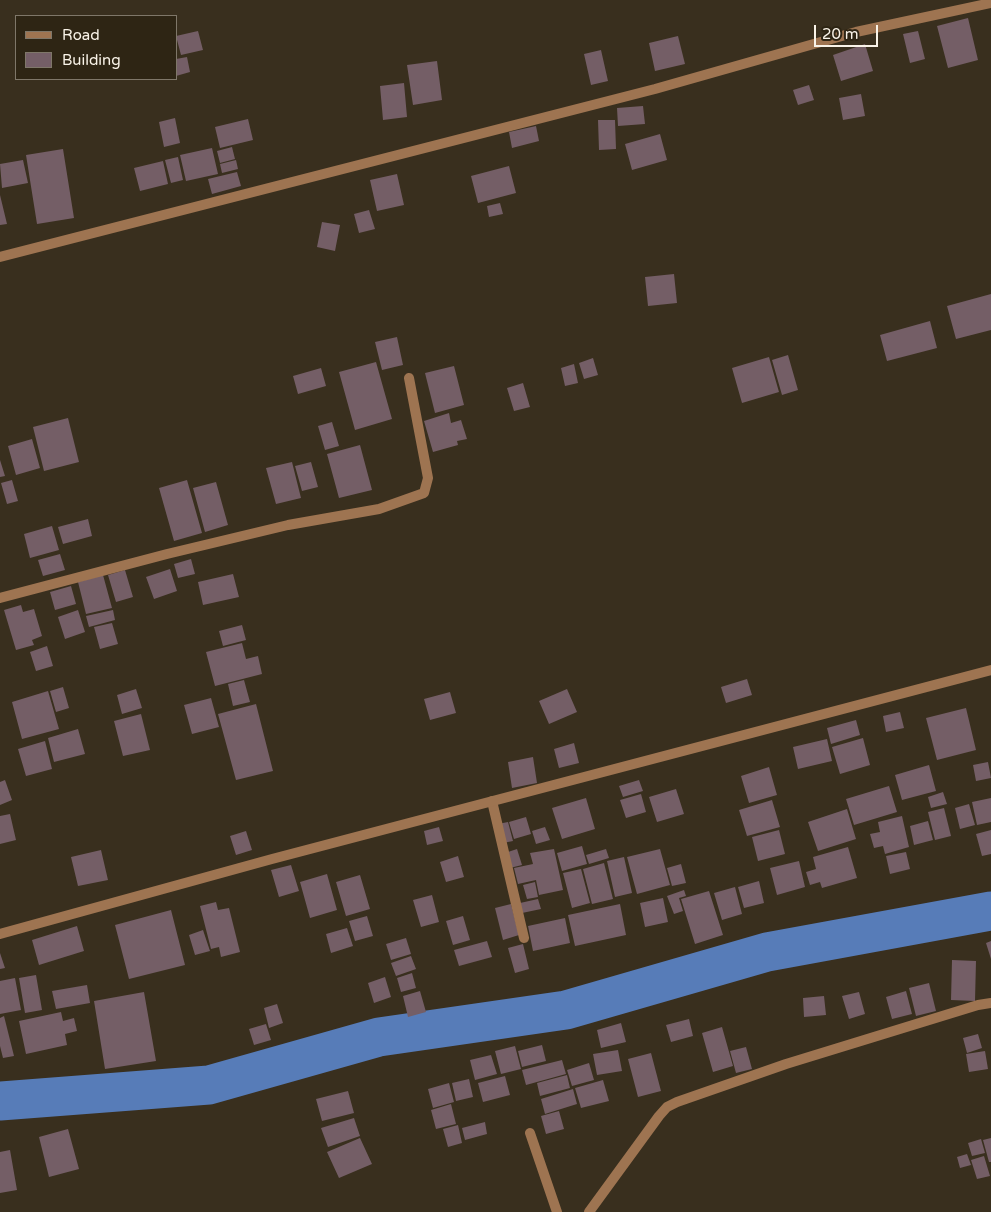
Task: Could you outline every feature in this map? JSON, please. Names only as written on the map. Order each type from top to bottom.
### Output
[{"type":"street","points":[[0,257],[655,89],[856,32],[991,3]]},
{"type":"street","points":[[0,598],[167,554],[288,525],[379,509],[424,493],[428,478],[409,378]]},
{"type":"street","points":[[0,934],[272,859],[991,670]]},
{"type":"street","points":[[492,801],[524,938]]},
{"type":"street","points":[[589,1212],[659,1116],[667,1107],[676,1102],[796,1061],[978,1005],[991,1003]]},
{"type":"street","points":[[530,1133],[557,1212]]},
{"type":"building","points":[[968,18],[978,60],[948,68],[937,26]]},
{"type":"building","points":[[198,31],[203,50],[181,55],[178,36]]},
{"type":"building","points":[[918,31],[925,59],[910,63],[903,34]]},
{"type":"building","points":[[678,36],[685,64],[655,71],[649,43]]},
{"type":"building","points":[[865,44],[873,71],[841,81],[833,55]]},
{"type":"building","points":[[601,50],[608,81],[591,85],[584,54]]},
{"type":"building","points":[[187,57],[190,72],[178,75],[178,59]]},
{"type":"building","points":[[437,61],[442,100],[413,105],[407,65]]},
{"type":"building","points":[[404,83],[407,117],[383,120],[380,86]]},
{"type":"building","points":[[809,85],[814,100],[798,105],[793,90]]},
{"type":"building","points":[[861,94],[865,116],[843,120],[839,98]]},
{"type":"building","points":[[643,106],[645,124],[618,126],[617,108]]},
{"type":"building","points":[[175,118],[180,143],[164,147],[159,122]]},
{"type":"building","points":[[248,119],[253,140],[220,148],[215,127]]},
{"type":"building","points":[[598,120],[615,120],[616,149],[599,150]]},
{"type":"building","points":[[536,126],[539,141],[512,148],[509,132]]},
{"type":"building","points":[[660,134],[667,160],[632,170],[625,144]]},
{"type":"building","points":[[232,147],[235,159],[220,163],[217,151]]},
{"type":"building","points":[[212,148],[218,174],[186,181],[180,155]]},
{"type":"building","points":[[63,149],[74,218],[37,224],[26,155]]},
{"type":"building","points":[[178,157],[183,180],[171,183],[165,160]]},
{"type":"building","points":[[23,160],[28,183],[2,188],[0,164]]},
{"type":"building","points":[[236,160],[238,169],[222,173],[220,164]]},
{"type":"building","points":[[163,161],[168,184],[140,191],[134,168]]},
{"type":"building","points":[[509,166],[516,193],[478,203],[471,176]]},
{"type":"building","points":[[237,172],[241,186],[212,194],[208,179]]},
{"type":"building","points":[[397,174],[404,205],[377,211],[370,180]]},
{"type":"building","points":[[0,195],[7,224],[0,225]]},
{"type":"building","points":[[500,203],[503,214],[489,217],[487,206]]},
{"type":"building","points":[[369,210],[375,229],[359,233],[354,214]]},
{"type":"building","points":[[322,222],[340,225],[335,251],[317,247]]},
{"type":"building","points":[[674,274],[677,303],[648,306],[645,277]]},
{"type":"building","points":[[991,294],[991,330],[956,339],[947,306]]},
{"type":"building","points":[[930,321],[937,348],[887,361],[880,335]]},
{"type":"building","points":[[397,337],[403,365],[382,370],[375,342]]},
{"type":"building","points":[[788,355],[798,390],[782,395],[772,360]]},
{"type":"building","points":[[769,357],[779,392],[742,403],[732,368]]},
{"type":"building","points":[[593,358],[598,375],[584,379],[579,363]]},
{"type":"building","points":[[376,362],[392,419],[355,430],[339,372]]},
{"type":"building","points":[[574,364],[578,383],[565,386],[561,368]]},
{"type":"building","points":[[454,366],[464,405],[435,413],[425,373]]},
{"type":"building","points":[[321,368],[326,386],[298,394],[293,376]]},
{"type":"building","points":[[523,383],[530,407],[514,411],[507,388]]},
{"type":"building","points":[[449,413],[451,423],[461,420],[467,439],[457,441],[458,445],[433,452],[424,421]]},
{"type":"building","points":[[68,418],[79,462],[44,471],[33,427]]},
{"type":"building","points":[[332,422],[339,446],[325,450],[318,426]]},
{"type":"building","points":[[32,439],[40,468],[16,475],[8,446]]},
{"type":"building","points":[[360,445],[372,490],[339,498],[327,454]]},
{"type":"building","points":[[0,460],[5,476],[0,477]]},
{"type":"building","points":[[292,462],[301,498],[276,504],[266,468]]},
{"type":"building","points":[[311,462],[318,487],[302,491],[295,466]]},
{"type":"building","points":[[12,480],[18,501],[7,504],[1,483]]},
{"type":"building","points":[[187,480],[202,533],[174,541],[159,488]]},
{"type":"building","points":[[216,482],[228,525],[205,532],[193,488]]},
{"type":"building","points":[[88,519],[92,536],[63,544],[58,527]]},
{"type":"building","points":[[52,526],[59,550],[30,558],[24,534]]},
{"type":"building","points":[[60,554],[65,570],[43,576],[38,560]]},
{"type":"building","points":[[191,559],[195,574],[178,578],[174,564]]},
{"type":"building","points":[[170,569],[177,591],[154,599],[146,577]]},
{"type":"building","points":[[125,570],[133,597],[116,602],[108,575]]},
{"type":"building","points":[[233,574],[239,597],[203,605],[198,582]]},
{"type":"building","points":[[103,575],[112,608],[86,614],[78,582]]},
{"type":"building","points":[[71,586],[76,604],[55,610],[50,592]]},
{"type":"building","points":[[21,605],[23,612],[34,609],[42,636],[32,640],[34,645],[16,650],[4,610]]},
{"type":"building","points":[[78,610],[85,632],[65,639],[58,617]]},
{"type":"building","points":[[113,610],[115,620],[89,627],[86,616]]},
{"type":"building","points":[[112,623],[118,644],[100,649],[94,627]]},
{"type":"building","points":[[242,625],[246,640],[223,646],[219,631]]},
{"type":"building","points":[[242,643],[246,659],[258,656],[262,674],[215,686],[206,652]]},
{"type":"building","points":[[47,646],[53,666],[36,671],[30,652]]},
{"type":"building","points":[[747,679],[752,695],[726,703],[721,687]]},
{"type":"building","points":[[244,680],[250,702],[233,706],[228,684]]},
{"type":"building","points":[[63,687],[69,708],[56,712],[50,691]]},
{"type":"building","points":[[136,689],[142,708],[122,714],[117,695]]},
{"type":"building","points":[[567,689],[577,712],[549,724],[539,701]]},
{"type":"building","points":[[48,691],[59,729],[22,739],[12,702]]},
{"type":"building","points":[[450,692],[456,713],[430,720],[424,699]]},
{"type":"building","points":[[211,698],[219,727],[192,734],[184,705]]},
{"type":"building","points":[[256,704],[273,771],[236,780],[218,714]]},
{"type":"building","points":[[966,708],[976,750],[937,760],[926,718]]},
{"type":"building","points":[[900,712],[904,728],[886,732],[883,716]]},
{"type":"building","points":[[141,714],[150,750],[123,756],[114,721]]},
{"type":"building","points":[[856,720],[860,735],[831,744],[827,728]]},
{"type":"building","points":[[78,729],[85,754],[54,762],[48,738]]},
{"type":"building","points":[[863,738],[870,765],[840,774],[832,747]]},
{"type":"building","points":[[827,739],[832,761],[798,769],[793,747]]},
{"type":"building","points":[[45,741],[52,769],[26,776],[18,749]]},
{"type":"building","points":[[574,743],[579,763],[559,768],[554,749]]},
{"type":"building","points":[[533,757],[537,783],[512,788],[508,762]]},
{"type":"building","points":[[988,762],[991,778],[976,781],[973,765]]},
{"type":"building","points":[[929,765],[936,791],[902,800],[895,775]]},
{"type":"building","points":[[769,767],[777,795],[749,803],[741,776]]},
{"type":"building","points":[[5,780],[12,800],[0,805],[0,782]]},
{"type":"building","points":[[639,780],[643,791],[623,797],[619,786]]},
{"type":"building","points":[[889,786],[897,812],[854,825],[846,799]]},
{"type":"building","points":[[676,789],[684,814],[657,822],[649,797]]},
{"type":"building","points":[[943,792],[947,804],[931,808],[928,797]]},
{"type":"building","points":[[641,794],[646,812],[626,818],[620,800]]},
{"type":"building","points":[[586,798],[595,829],[562,839],[552,808]]},
{"type":"building","points":[[991,798],[991,822],[977,825],[972,802]]},
{"type":"building","points":[[772,800],[780,827],[747,836],[739,810]]},
{"type":"building","points":[[969,804],[975,825],[960,829],[955,808]]},
{"type":"building","points":[[944,808],[951,836],[935,840],[928,812]]},
{"type":"building","points":[[847,809],[856,839],[818,851],[808,822]]},
{"type":"building","points":[[10,814],[16,840],[0,844],[0,816]]},
{"type":"building","points":[[902,816],[909,847],[885,854],[883,846],[874,848],[870,834],[880,832],[878,822]]},
{"type":"building","points":[[526,817],[531,834],[514,839],[509,822]]},
{"type":"building","points":[[928,821],[933,840],[914,845],[910,826]]},
{"type":"building","points":[[508,822],[513,841],[503,843],[498,824]]},
{"type":"building","points":[[439,827],[443,841],[427,845],[424,831]]},
{"type":"building","points":[[545,827],[550,840],[536,844],[532,831]]},
{"type":"building","points":[[779,830],[785,854],[758,861],[752,837]]},
{"type":"building","points":[[991,830],[991,854],[982,856],[976,834]]},
{"type":"building","points":[[246,831],[252,850],[236,855],[230,836]]},
{"type":"building","points":[[582,846],[587,864],[562,871],[557,853]]},
{"type":"building","points":[[848,847],[857,878],[822,888],[820,882],[810,885],[806,872],[816,869],[813,857]]},
{"type":"building","points":[[517,849],[522,865],[510,868],[505,853]]},
{"type":"building","points":[[554,849],[563,890],[539,895],[536,880],[518,884],[514,868],[533,864],[530,853]]},
{"type":"building","points":[[606,849],[609,858],[589,864],[586,855]]},
{"type":"building","points":[[660,849],[670,885],[637,894],[627,857]]},
{"type":"building","points":[[101,850],[108,880],[78,886],[71,857]]},
{"type":"building","points":[[906,852],[910,869],[890,874],[886,856]]},
{"type":"building","points":[[458,856],[464,877],[446,882],[440,862]]},
{"type":"building","points":[[624,857],[632,893],[615,897],[607,861]]},
{"type":"building","points":[[799,861],[805,887],[777,895],[770,868]]},
{"type":"building","points":[[604,863],[613,899],[592,904],[583,869]]},
{"type":"building","points":[[681,864],[686,883],[672,886],[667,868]]},
{"type":"building","points":[[291,865],[299,891],[279,897],[271,870]]},
{"type":"building","points":[[581,869],[590,903],[572,908],[563,873]]},
{"type":"building","points":[[327,874],[337,910],[310,918],[300,882]]},
{"type":"building","points":[[360,875],[370,909],[346,916],[336,882]]},
{"type":"building","points":[[759,881],[764,903],[744,908],[738,887]]},
{"type":"building","points":[[535,882],[538,897],[527,899],[523,885]]},
{"type":"building","points":[[735,887],[742,914],[722,920],[714,893]]},
{"type":"building","points":[[684,890],[686,896],[679,898],[683,911],[674,914],[667,896]]},
{"type":"building","points":[[709,891],[723,935],[695,944],[681,899]]},
{"type":"building","points":[[432,895],[439,922],[421,927],[413,900]]},
{"type":"building","points":[[663,898],[668,922],[645,927],[640,903]]},
{"type":"building","points":[[538,899],[541,909],[522,913],[520,903]]},
{"type":"building","points":[[216,902],[218,910],[229,908],[240,952],[221,957],[219,947],[211,949],[200,906]]},
{"type":"building","points":[[511,904],[519,935],[503,940],[495,908]]},
{"type":"building","points":[[620,904],[626,935],[575,946],[568,915]]},
{"type":"building","points":[[171,910],[185,965],[129,979],[115,925]]},
{"type":"building","points":[[367,916],[373,936],[355,941],[349,921]]},
{"type":"building","points":[[463,916],[470,940],[453,945],[446,921]]},
{"type":"building","points":[[565,918],[570,943],[533,951],[528,926]]},
{"type":"building","points":[[77,926],[84,951],[39,965],[32,940]]},
{"type":"building","points":[[347,928],[353,946],[331,953],[326,934]]},
{"type":"building","points":[[203,930],[210,951],[195,955],[189,935]]},
{"type":"building","points":[[406,938],[411,954],[391,960],[386,944]]},
{"type":"building","points":[[487,941],[492,957],[459,966],[454,950]]},
{"type":"building","points":[[991,941],[991,959],[986,943]]},
{"type":"building","points":[[523,944],[529,969],[515,973],[508,948]]},
{"type":"building","points":[[0,953],[5,968],[0,969]]},
{"type":"building","points":[[411,956],[416,969],[396,976],[391,963]]},
{"type":"building","points":[[952,960],[976,961],[975,1001],[951,1000]]},
{"type":"building","points":[[412,973],[416,988],[401,992],[397,978]]},
{"type":"building","points":[[36,975],[42,1010],[25,1013],[19,978]]},
{"type":"building","points":[[385,977],[391,997],[374,1003],[368,983]]},
{"type":"building","points":[[15,978],[21,1010],[0,1014],[0,981]]},
{"type":"building","points":[[929,983],[936,1011],[916,1016],[909,988]]},
{"type":"building","points":[[87,985],[90,1003],[56,1009],[52,991]]},
{"type":"building","points":[[420,991],[426,1012],[408,1017],[403,996]]},
{"type":"building","points":[[906,991],[912,1014],[892,1019],[886,997]]},
{"type":"building","points":[[144,992],[156,1061],[105,1069],[94,1001]]},
{"type":"building","points":[[859,992],[865,1014],[849,1019],[842,996]]},
{"type":"building","points":[[824,996],[826,1015],[804,1017],[803,998]]},
{"type":"building","points":[[277,1004],[283,1023],[269,1028],[264,1008]]},
{"type":"building","points":[[61,1012],[63,1021],[74,1018],[77,1031],[65,1034],[67,1045],[26,1054],[19,1021]]},
{"type":"building","points":[[4,1016],[14,1056],[3,1058],[0,1046],[0,1018]]},
{"type":"building","points":[[689,1019],[693,1036],[671,1042],[666,1025]]},
{"type":"building","points":[[621,1023],[626,1042],[601,1048],[597,1030]]},
{"type":"building","points":[[266,1024],[271,1040],[254,1045],[249,1029]]},
{"type":"building","points":[[722,1027],[733,1066],[713,1072],[702,1033]]},
{"type":"building","points":[[978,1034],[982,1048],[967,1053],[963,1038]]},
{"type":"building","points":[[542,1045],[546,1061],[522,1067],[518,1051]]},
{"type":"building","points":[[515,1046],[521,1069],[501,1074],[495,1051]]},
{"type":"building","points":[[746,1047],[752,1069],[736,1073],[730,1051]]},
{"type":"building","points":[[618,1050],[622,1071],[597,1075],[593,1054]]},
{"type":"building","points":[[985,1051],[988,1069],[969,1072],[966,1054]]},
{"type":"building","points":[[651,1053],[661,1091],[638,1097],[628,1059]]},
{"type":"building","points":[[491,1055],[497,1074],[475,1080],[470,1060]]},
{"type":"building","points":[[562,1060],[566,1074],[526,1085],[522,1070]]},
{"type":"building","points":[[589,1063],[594,1080],[572,1086],[567,1070]]},
{"type":"building","points":[[567,1075],[570,1088],[540,1096],[537,1083]]},
{"type":"building","points":[[505,1076],[510,1095],[483,1102],[478,1083]]},
{"type":"building","points":[[469,1079],[473,1097],[456,1101],[452,1083]]},
{"type":"building","points":[[603,1080],[609,1101],[581,1108],[575,1088]]},
{"type":"building","points":[[449,1083],[454,1102],[433,1108],[428,1089]]},
{"type":"building","points":[[573,1089],[577,1104],[545,1114],[541,1099]]},
{"type":"building","points":[[348,1091],[354,1113],[322,1121],[316,1099]]},
{"type":"building","points":[[451,1104],[456,1124],[436,1129],[431,1110]]},
{"type":"building","points":[[559,1111],[564,1129],[546,1134],[541,1116]]},
{"type":"building","points":[[354,1118],[360,1136],[328,1147],[321,1128]]},
{"type":"building","points":[[485,1122],[487,1134],[465,1140],[462,1128]]},
{"type":"building","points":[[458,1125],[462,1143],[448,1147],[443,1129]]},
{"type":"building","points":[[68,1129],[79,1169],[49,1177],[39,1137]]},
{"type":"building","points":[[360,1138],[372,1164],[339,1178],[327,1152]]},
{"type":"building","points":[[991,1138],[991,1162],[989,1162],[983,1140]]},
{"type":"building","points":[[981,1139],[985,1153],[972,1156],[968,1143]]},
{"type":"building","points":[[10,1150],[17,1190],[0,1193],[0,1152]]},
{"type":"building","points":[[967,1154],[971,1165],[960,1168],[957,1157]]},
{"type":"building","points":[[984,1156],[990,1176],[977,1179],[971,1160]]},
{"type":"waterway","points":[[0,1101],[209,1085],[379,1037],[566,1010],[767,952],[991,911]]}]
